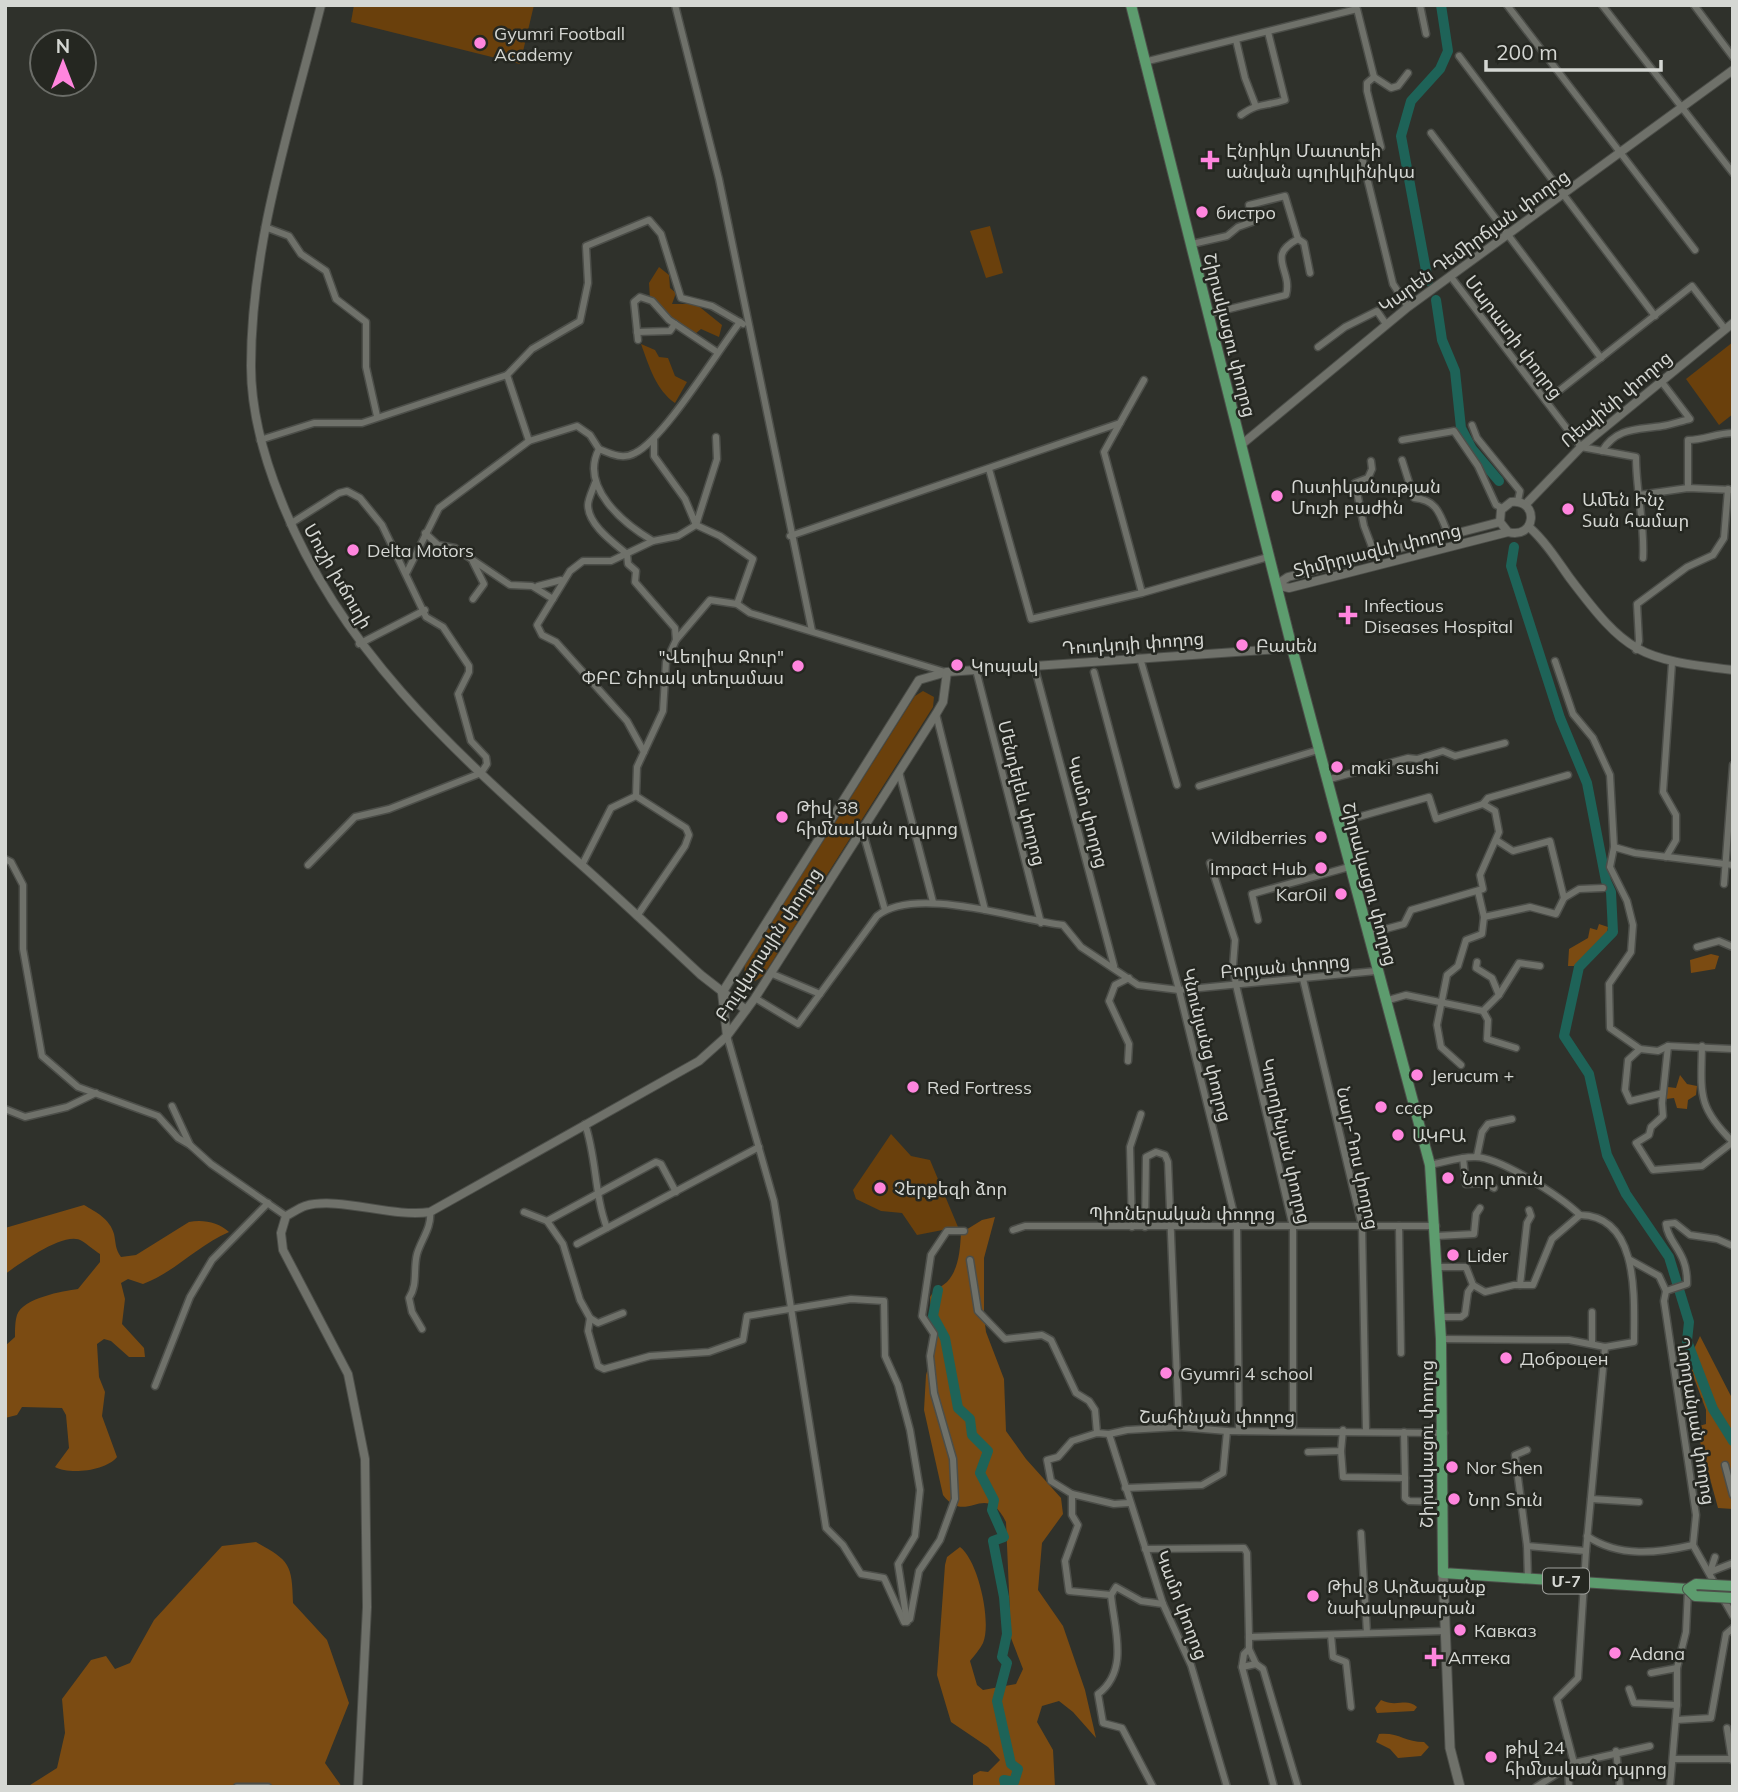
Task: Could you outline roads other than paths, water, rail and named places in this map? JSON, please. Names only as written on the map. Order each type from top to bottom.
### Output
[{"type":"main road","name":"Շիրակացու փողոց","points":[[1131,5],[1318,750],[1430,1165],[1441,1339],[1444,1433],[1443,1573],[1450,1748],[1460,1787]]},
{"type":"main road","name":"Մ-7","points":[[1443,1573],[1688,1589],[1696,1584],[1733,1586]]},
{"type":"main road","name":"Մ-7","points":[[1688,1589],[1695,1596],[1730,1602]]},
{"type":"street","name":"Մուշի խճուղի","points":[[321,5],[265,227],[253,324],[251,369],[260,440],[290,524],[310,564],[359,644],[405,698],[481,773],[637,916],[722,993],[746,1010]]},
{"type":"street","points":[[675,5],[719,179],[744,325],[812,631]]},
{"type":"street","points":[[1420,5],[1426,34]]},
{"type":"street","points":[[1507,5],[1695,250]]},
{"type":"street","points":[[1602,5],[1733,173]]},
{"type":"street","points":[[1694,5],[1733,58]]},
{"type":"street","points":[[1144,62],[1359,7],[1374,77],[1391,88],[1398,86],[1408,73]]},
{"type":"street","points":[[1241,115],[1255,104],[1269,105],[1285,100],[1269,32]]},
{"type":"street","points":[[1236,40],[1245,78],[1255,104]]},
{"type":"street","points":[[1459,56],[1655,316]]},
{"type":"street","name":"Կարեն Դեմիրճյան փողոց","points":[[1241,445],[1408,307],[1733,70]]},
{"type":"street","points":[[1374,77],[1367,83],[1367,91],[1381,147],[1362,153],[1393,284],[1408,307]]},
{"type":"street","points":[[1431,133],[1601,358]]},
{"type":"street","points":[[1192,244],[1227,236],[1238,227],[1252,222],[1249,205],[1285,196],[1298,239],[1304,243],[1310,272]]},
{"type":"street","points":[[260,440],[314,423],[362,423],[507,375],[532,349],[580,321],[588,283],[586,246],[649,219],[661,234],[681,298],[712,306],[744,325]]},
{"type":"street","points":[[265,227],[289,236],[301,254],[326,271],[336,299],[366,322],[366,368],[377,416]]},
{"type":"street","points":[[1209,314],[1286,295],[1288,287],[1281,256],[1283,249],[1298,239]]},
{"type":"street","name":"Մարատի փողոց","points":[[1451,277],[1581,447]]},
{"type":"street","points":[[1546,401],[1692,286],[1729,326]]},
{"type":"street","points":[[638,340],[634,302],[640,297],[652,300],[675,324],[717,352]]},
{"type":"street","points":[[1318,346],[1345,327],[1377,311],[1386,324]]},
{"type":"street","points":[[637,332],[670,331],[675,324]]},
{"type":"street","points":[[636,796],[637,767],[663,711],[666,662],[676,640],[710,600],[737,604],[754,559],[720,536],[696,525],[685,499],[654,456],[652,445],[717,352],[744,325]]},
{"type":"street","name":"Ռեպինի փողոց","points":[[1522,503],[1581,447],[1729,326]]},
{"type":"street","points":[[507,375],[529,441]]},
{"type":"street","points":[[1142,593],[1104,453],[1144,380]]},
{"type":"street","points":[[1602,451],[1610,438],[1636,426],[1662,426],[1690,419],[1661,381]]},
{"type":"street","points":[[790,536],[1120,423]]},
{"type":"street","points":[[1472,425],[1477,438],[1520,491],[1522,503],[1532,515],[1529,527],[1599,617],[1636,650],[1672,663],[1733,670]]},
{"type":"street","points":[[407,573],[439,508],[529,441],[577,426],[590,435],[599,449],[619,457],[635,454],[656,436]]},
{"type":"street","points":[[1402,440],[1454,431],[1478,466],[1496,505],[1502,508],[1522,503]]},
{"type":"street","points":[[1688,488],[1688,440],[1706,440],[1717,433],[1733,433]]},
{"type":"street","points":[[644,752],[626,721],[556,642],[538,630],[564,579],[583,561],[611,561],[653,541],[678,537],[696,525],[717,459],[716,437]]},
{"type":"street","points":[[1581,447],[1636,457],[1636,489],[1639,495],[1643,558]]},
{"type":"street","points":[[599,449],[591,472],[595,483],[627,526],[653,541]]},
{"type":"street","points":[[1402,460],[1414,498],[1428,499],[1436,505],[1449,536]]},
{"type":"street","points":[[1371,461],[1372,469],[1368,478],[1355,483],[1364,526],[1375,555]]},
{"type":"street","points":[[989,469],[1031,619],[1142,593],[1269,557]]},
{"type":"street","points":[[595,483],[588,505],[593,518],[611,543],[627,554],[628,564],[636,571],[635,582],[675,628],[676,640]]},
{"type":"street","points":[[1636,650],[1639,641],[1637,604],[1686,567],[1713,555],[1724,538],[1730,489],[1688,488],[1639,495]]},
{"type":"street","points":[[290,524],[339,493],[355,493],[382,525],[425,610],[426,617],[443,627],[468,666],[469,673],[458,694],[471,741],[486,757],[487,764],[481,773],[389,809],[355,817],[308,864]]},
{"type":"street","points":[[1502,508],[1500,522],[1508,532]]},
{"type":"street","name":"Տիմիրյազևի փողոց","points":[[1276,585],[1287,577],[1500,522]]},
{"type":"street","name":"Տիմիրյազևի փողոց","points":[[1276,585],[1289,588],[1508,532],[1519,533],[1529,527]]},
{"type":"street","points":[[425,533],[438,545],[455,548],[510,585],[549,585],[564,579]]},
{"type":"street","points":[[1353,561],[1356,572]]},
{"type":"street","points":[[473,562],[483,578],[482,588]]},
{"type":"street","points":[[473,599],[482,588],[503,580]]},
{"type":"street","points":[[532,586],[552,599]]},
{"type":"street","name":"Դուդկոյի փողոց","points":[[737,604],[750,613],[947,672],[1292,648]]},
{"type":"street","points":[[359,644],[425,610]]},
{"type":"street","points":[[1140,658],[1177,785]]},
{"type":"street","points":[[1555,661],[1573,714],[1593,738],[1610,775],[1614,847],[1610,867],[1627,901],[1634,936],[1631,952],[1609,984],[1609,1028],[1640,1049],[1658,1051],[1668,1046],[1733,1049]]},
{"type":"street","points":[[1665,857],[1676,841],[1676,815],[1663,792],[1672,663]]},
{"type":"street","name":"Կամո փողոց","points":[[1034,665],[1114,966]]},
{"type":"street","name":"Մենդելեև փողոց","points":[[976,670],[1041,923]]},
{"type":"street","name":"Բուլվարային փողոց","points":[[286,1216],[306,1205],[351,1206],[411,1215],[430,1212],[699,1061],[727,1036],[755,998],[861,827],[936,714],[943,702],[947,672],[919,680],[722,993],[727,1036]]},
{"type":"street","name":"Կնունյանց փողոց","points":[[1094,672],[1180,990],[1237,1227],[1238,1431]]},
{"type":"street","points":[[936,714],[985,910]]},
{"type":"street","points":[[1326,780],[1408,758],[1417,759],[1443,751],[1455,755],[1505,743]]},
{"type":"street","points":[[1199,786],[1318,750]]},
{"type":"street","points":[[1724,884],[1729,865],[1733,765]]},
{"type":"street","points":[[898,770],[933,902]]},
{"type":"street","points":[[1338,823],[1429,797],[1436,819],[1483,804],[1488,798],[1568,775]]},
{"type":"street","points":[[583,865],[611,808],[636,796]]},
{"type":"street","points":[[636,796],[686,828],[689,835],[637,916]]},
{"type":"street","points":[[1366,934],[1404,924],[1411,910],[1483,889],[1480,875],[1499,832],[1495,811],[1483,804]]},
{"type":"street","points":[[755,998],[798,1024],[872,922],[885,910],[861,827]]},
{"type":"street","points":[[1496,841],[1513,851],[1550,841],[1564,898]]},
{"type":"street","points":[[1614,847],[1729,865]]},
{"type":"street","points":[[5,859],[11,862],[23,885],[23,949],[42,1056],[78,1087],[158,1116],[178,1138],[211,1164],[286,1216],[281,1233],[283,1250],[348,1374],[365,1459],[367,1607],[358,1787]]},
{"type":"street","name":"Կուրղինյան փողոց","points":[[1210,863],[1235,940],[1233,966],[1236,985],[1293,1227],[1293,1430]]},
{"type":"street","points":[[1258,920],[1252,894],[1349,867]]},
{"type":"street","points":[[1484,917],[1530,907],[1556,914],[1564,898],[1579,889],[1603,888]]},
{"type":"street","points":[[1461,1065],[1439,1042],[1437,1025],[1447,975],[1458,966],[1466,940],[1482,934],[1484,917],[1478,891]]},
{"type":"street","name":"Բորյան փողոց","points":[[885,910],[933,902],[1063,925],[1081,947],[1114,966],[1138,985],[1180,990],[1376,971]]},
{"type":"street","points":[[1697,947],[1719,941],[1733,947]]},
{"type":"street","points":[[1477,962],[1476,968],[1492,978],[1499,995]]},
{"type":"street","points":[[1483,1011],[1499,995],[1519,964],[1540,966]]},
{"type":"street","points":[[770,973],[820,994]]},
{"type":"street","points":[[1128,1061],[1129,1044],[1109,1001],[1115,985],[1129,978]]},
{"type":"street","name":"Նար-Դոս փողոց","points":[[1303,979],[1362,1226],[1366,1430]]},
{"type":"street","points":[[1385,1001],[1406,995],[1483,1011],[1488,1020],[1487,1039],[1516,1048]]},
{"type":"street","points":[[727,1036],[774,1201],[793,1307],[826,1528],[843,1545],[861,1574],[884,1578],[904,1622],[907,1622]]},
{"type":"street","points":[[1668,1046],[1663,1116],[1651,1127],[1649,1135],[1636,1143],[1653,1170],[1702,1166],[1733,1142],[1721,1130],[1702,1100],[1702,1046]]},
{"type":"street","points":[[1640,1049],[1628,1060],[1625,1090],[1630,1101],[1663,1093]]},
{"type":"street","points":[[5,1109],[25,1116],[67,1107],[96,1093]]},
{"type":"street","points":[[172,1106],[190,1145]]},
{"type":"street","points":[[1132,1227],[1130,1147],[1141,1114]]},
{"type":"street","points":[[1477,1156],[1487,1122],[1512,1119]]},
{"type":"street","points":[[585,1124],[597,1165],[597,1195],[607,1228]]},
{"type":"street","points":[[578,1244],[759,1147]]},
{"type":"street","points":[[1145,1227],[1146,1157],[1156,1152],[1165,1155],[1168,1162],[1172,1308],[1177,1311],[1180,1427]]},
{"type":"street","points":[[1430,1165],[1477,1156],[1539,1183],[1557,1194],[1580,1215]]},
{"type":"street","points":[[1463,1158],[1466,1184],[1485,1183],[1494,1188]]},
{"type":"street","points":[[547,1221],[656,1163],[661,1164],[676,1192]]},
{"type":"street","points":[[155,1386],[190,1297],[212,1260],[268,1203]]},
{"type":"street","name":"Պիոներական փողոց","points":[[1013,1230],[1025,1226],[1399,1226],[1474,1234],[1480,1208]]},
{"type":"street","points":[[1520,1285],[1527,1223],[1531,1216],[1529,1210]]},
{"type":"street","points":[[422,1329],[412,1312],[409,1298],[414,1291],[417,1255],[431,1221],[430,1212]]},
{"type":"street","points":[[524,1212],[547,1221],[563,1244],[580,1300],[590,1318],[598,1323],[623,1313]]},
{"type":"street","points":[[1437,1267],[1466,1267],[1473,1285],[1485,1292],[1533,1285],[1552,1239],[1580,1215],[1593,1215],[1617,1232],[1630,1260],[1634,1342],[1605,1347],[1569,1340],[1441,1339]]},
{"type":"street","name":"Ղորղանյան փողոց","points":[[1693,1545],[1696,1515],[1664,1301],[1673,1288],[1687,1284],[1686,1266],[1682,1253],[1666,1230],[1666,1224],[1675,1223],[1690,1235],[1717,1238],[1733,1246]]},
{"type":"street","points":[[1399,1226],[1401,1353]]},
{"type":"street","points":[[907,1622],[919,1571],[940,1540],[954,1499],[953,1459],[934,1392],[930,1356],[934,1334],[922,1316],[923,1300],[931,1255],[947,1231],[964,1231]]},
{"type":"street","points":[[970,1260],[978,1311],[1005,1339],[1042,1335],[1051,1340],[1076,1393],[1089,1401],[1095,1410],[1097,1433],[1072,1441],[1058,1457],[1047,1460],[1051,1481],[1072,1494],[1114,1504],[1129,1503]]},
{"type":"street","points":[[1630,1260],[1659,1276],[1673,1288]]},
{"type":"street","points":[[1438,1317],[1461,1317],[1465,1314],[1468,1292],[1473,1285]]},
{"type":"street","points":[[590,1318],[588,1331],[591,1345],[598,1366],[604,1369],[650,1356],[709,1352],[743,1340],[747,1316],[851,1299],[884,1301],[885,1356],[898,1385],[910,1430],[920,1490],[915,1536],[898,1564],[907,1622]]},
{"type":"street","points":[[1591,1312],[1592,1343]]},
{"type":"street","points":[[1569,1787],[1571,1765],[1558,1699],[1578,1678],[1587,1536],[1605,1347]]},
{"type":"street","name":"Շահինյան փողոց","points":[[1097,1433],[1180,1427],[1227,1431],[1366,1430],[1444,1433]]},
{"type":"street","points":[[1343,1430],[1343,1477],[1405,1478]]},
{"type":"street","points":[[1125,1488],[1202,1485],[1214,1481],[1223,1473],[1227,1431]]},
{"type":"street","points":[[1404,1432],[1405,1498],[1409,1501],[1443,1502]]},
{"type":"street","name":"Կամո փողոց","points":[[1109,1434],[1163,1604],[1191,1665],[1227,1787]]},
{"type":"street","points":[[1527,1450],[1515,1455],[1527,1546],[1528,1579]]},
{"type":"street","points":[[1308,1452],[1341,1451]]},
{"type":"street","points":[[1725,1465],[1733,1495]]},
{"type":"street","points":[[1072,1494],[1072,1515],[1077,1525],[1065,1561],[1069,1591],[1111,1595]]},
{"type":"street","points":[[1591,1499],[1639,1502]]},
{"type":"street","points":[[1361,1533],[1367,1633]]},
{"type":"street","points":[[1587,1536],[1637,1553],[1656,1553],[1693,1545],[1730,1602],[1733,1616]]},
{"type":"street","points":[[1145,1549],[1238,1545],[1247,1553],[1249,1649],[1256,1664],[1262,1669],[1298,1787]]},
{"type":"street","points":[[1527,1546],[1586,1551]]},
{"type":"street","points":[[1710,1572],[1715,1557]]},
{"type":"street","points":[[1710,1572],[1733,1563]]},
{"type":"street","points":[[1153,1787],[1122,1728],[1103,1723],[1098,1694],[1107,1687],[1118,1655],[1111,1595],[1116,1587],[1141,1601],[1163,1604]]},
{"type":"street","points":[[1670,1787],[1677,1705],[1677,1668],[1686,1632],[1688,1589]]},
{"type":"street","points":[[1676,1720],[1711,1718],[1726,1634],[1733,1628]]},
{"type":"street","points":[[1249,1637],[1446,1631]]},
{"type":"street","points":[[1331,1634],[1333,1657],[1346,1662],[1351,1707]]},
{"type":"street","points":[[1249,1649],[1244,1654],[1242,1667],[1274,1787]]},
{"type":"street","points":[[1242,1667],[1256,1664]]},
{"type":"street","points":[[1651,1673],[1677,1668]]},
{"type":"street","points":[[1629,1689],[1634,1703],[1677,1705]]},
{"type":"street","points":[[1673,1759],[1732,1760],[1727,1728]]},
{"type":"street","points":[[1536,1787],[1571,1765],[1616,1751],[1650,1746]]},
{"type":"street","points":[[1616,1751],[1620,1787]]},
{"type":"street","points":[[237,1787],[268,1787]]},
{"type":"waterway","points":[[1428,281],[1401,136],[1411,101],[1440,69],[1448,51],[1441,5]]},
{"type":"waterway","points":[[1436,300],[1442,340],[1455,371],[1461,428],[1472,449],[1499,481]]},
{"type":"waterway","points":[[1514,547],[1511,566],[1560,718],[1587,783],[1606,881],[1611,892],[1613,932],[1579,967],[1564,1036],[1589,1074],[1607,1155],[1626,1194],[1669,1257],[1689,1322],[1687,1341],[1713,1409],[1733,1441]]},
{"type":"waterway","points":[[938,1290],[933,1316],[945,1338],[958,1408],[970,1419],[972,1435],[988,1451],[980,1473],[994,1500],[992,1510],[1004,1537],[993,1541],[1004,1597],[1007,1634],[1002,1657],[1007,1663],[997,1701],[1011,1764],[1018,1769],[1014,1782],[1004,1780],[1006,1787]]},
{"type":"place","name":"Gyumri Football Academy","points":[[480,43]]},
{"type":"place","name":"Էնրիկո Մատտեի անվան պոլիկլինիկա","points":[[1210,160]]},
{"type":"place","name":"бистро","points":[[1202,212]]},
{"type":"place","name":"Ոստիկանության Մուշի բաժին","points":[[1277,496]]},
{"type":"place","name":"Ամեն Ինչ Տան համար","points":[[1568,509]]},
{"type":"place","name":"Delta Motors","points":[[353,550]]},
{"type":"place","name":"Infectious Diseases Hospital","points":[[1348,615]]},
{"type":"place","name":"Բասեն","points":[[1242,645]]},
{"type":"place","name":"Կրպակ","points":[[957,665]]},
{"type":"place","name":"\"Վեոլիա Ջուր\" ՓԲԸ Շիրակ տեղամաս","points":[[798,666]]},
{"type":"place","name":"maki sushi","points":[[1337,767]]},
{"type":"place","name":"Թիվ 38 հիմնական դպրոց","points":[[782,817]]},
{"type":"place","name":"Wildberries","points":[[1321,837]]},
{"type":"place","name":"Impact Hub","points":[[1321,868]]},
{"type":"place","name":"KarOil","points":[[1341,894]]},
{"type":"place","name":"Jerucum +","points":[[1417,1075]]},
{"type":"place","name":"Red Fortress","points":[[913,1087]]},
{"type":"place","name":"ссср","points":[[1381,1107]]},
{"type":"place","name":"ԱԿԲԱ","points":[[1398,1135]]},
{"type":"place","name":"Նոր տուն","points":[[1448,1178]]},
{"type":"place","name":"Չերքեզի ձոր","points":[[880,1188]]},
{"type":"place","name":"Lider","points":[[1453,1255]]},
{"type":"place","name":"Доброцен","points":[[1506,1358]]},
{"type":"place","name":"Gyumri 4 school","points":[[1166,1373]]},
{"type":"place","name":"Nor Shen","points":[[1452,1467]]},
{"type":"place","name":"Նոր Տուն","points":[[1454,1499]]},
{"type":"place","name":"Թիվ 8 Արձագանք նախակրթարան","points":[[1313,1596]]},
{"type":"place","name":"Кавказ","points":[[1460,1630]]},
{"type":"place","name":"Adana","points":[[1615,1653]]},
{"type":"place","name":"Аптека","points":[[1434,1657]]},
{"type":"place","name":"թիվ 24 հիմնական դպրոց","points":[[1491,1757]]}]
